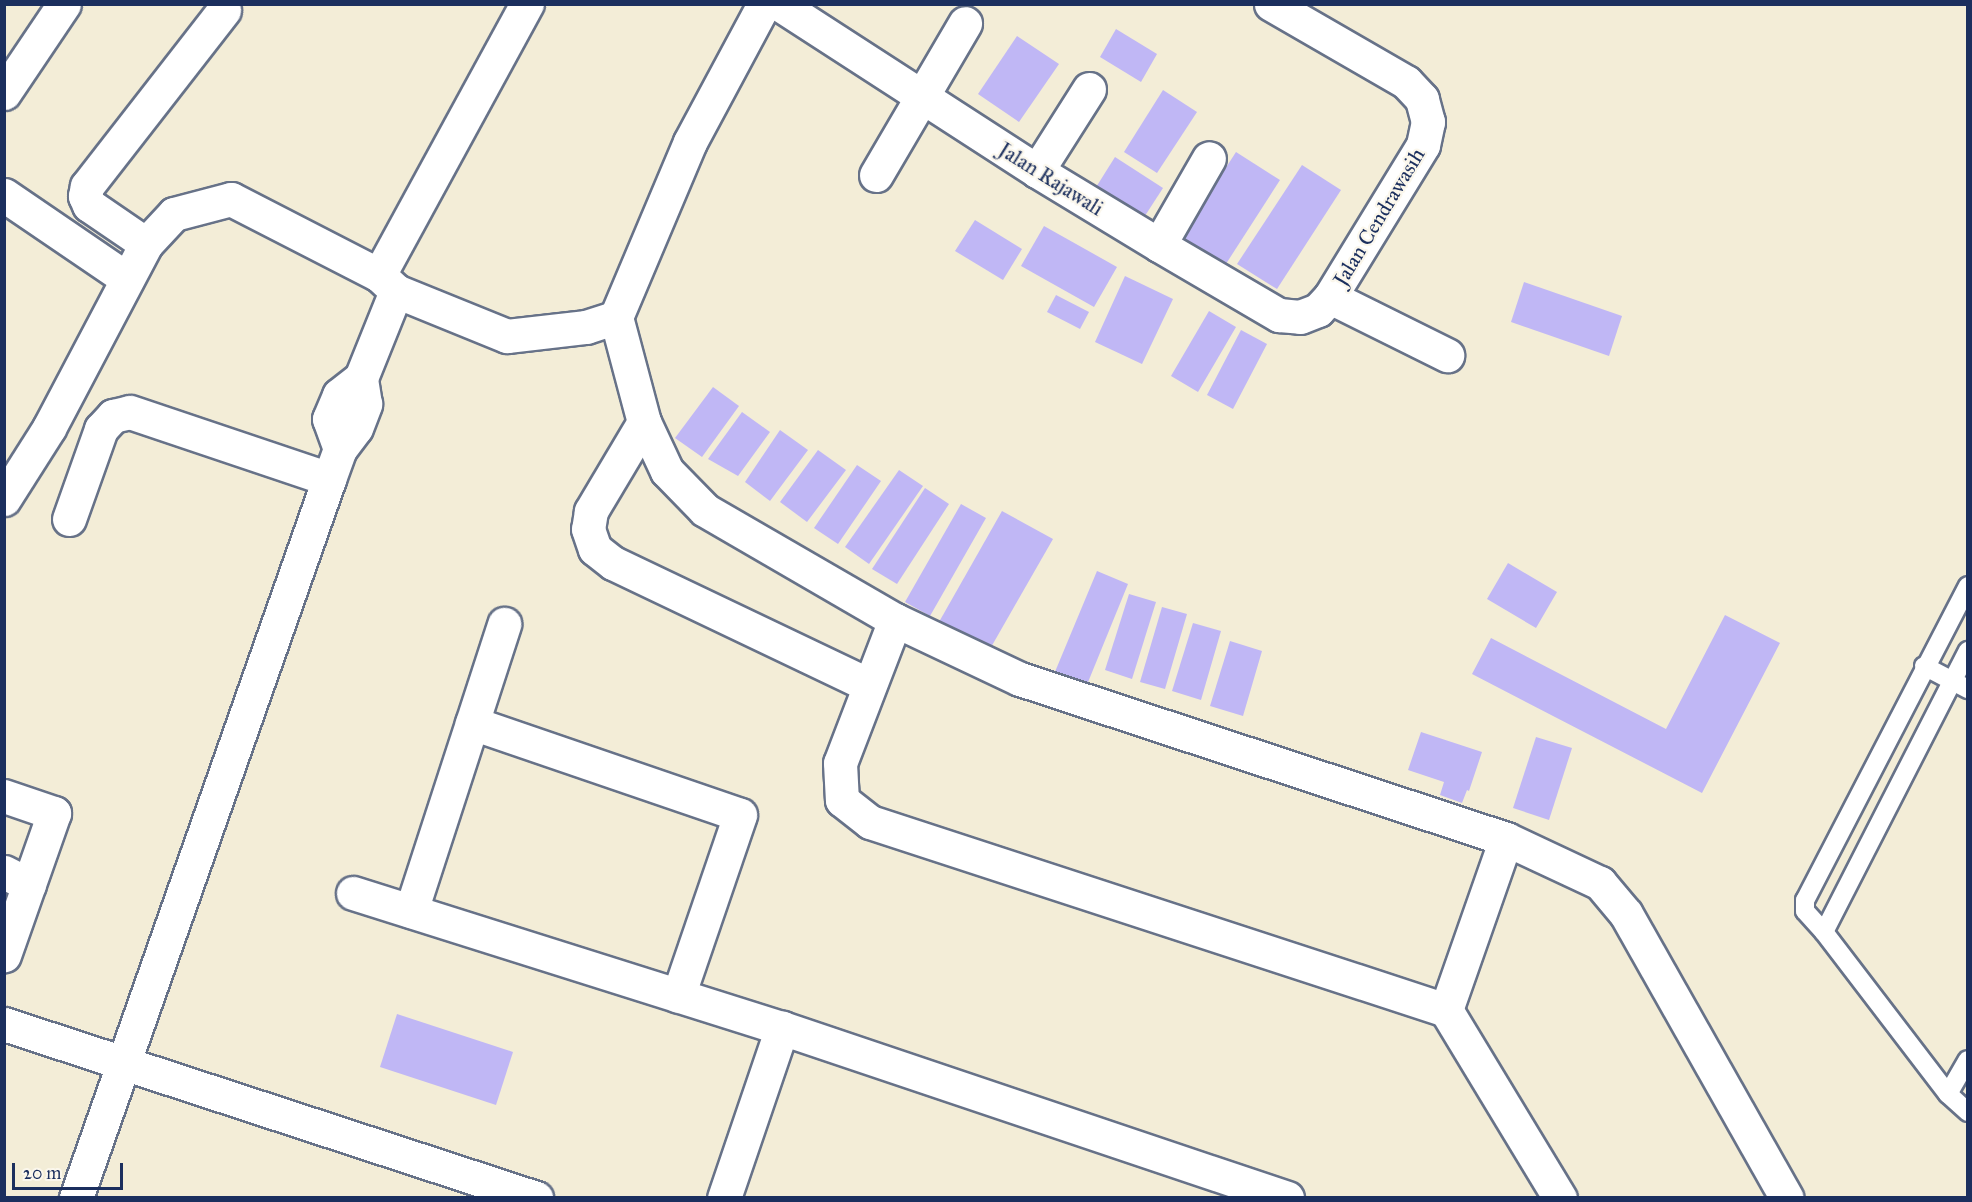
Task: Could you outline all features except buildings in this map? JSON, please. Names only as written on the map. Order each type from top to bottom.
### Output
[{"type":"street","points":[[4,93],[64,4]]},
{"type":"street","points":[[76,1197],[329,479],[340,449],[356,428],[365,404],[361,378],[388,283],[527,4]]},
{"type":"street","points":[[764,4],[690,142],[616,317],[644,422],[667,471],[705,510],[895,620],[1020,679],[1506,839],[1600,883],[1626,914],[1787,1197]]},
{"type":"street","name":"Jalan Rajawali","points":[[779,4],[1037,171],[1279,315],[1300,317],[1318,310],[1330,297]]},
{"type":"street","name":"Jalan Cendrawasih","points":[[1271,4],[1406,82],[1422,99],[1428,122],[1423,145],[1330,297]]},
{"type":"street","points":[[146,244],[89,206],[85,196],[87,186],[224,10]]},
{"type":"street","points":[[876,175],[966,23]]},
{"type":"street","points":[[1037,171],[1089,89]]},
{"type":"street","points":[[1159,245],[1209,158]]},
{"type":"street","points":[[4,195],[127,279]]},
{"type":"street","points":[[4,499],[49,428],[146,244],[174,214],[231,199],[388,283],[507,336],[586,327],[616,317]]},
{"type":"street","points":[[1330,297],[1447,355]]},
{"type":"street","points":[[69,519],[101,429],[113,416],[130,412],[329,479]]},
{"type":"street","points":[[644,422],[591,511],[588,529],[595,549],[613,563],[869,684]]},
{"type":"street","points":[[895,620],[840,763],[842,800],[870,822],[1446,1010],[1560,1197]]},
{"type":"street","points":[[411,911],[504,624]]},
{"type":"street","points":[[472,723],[740,815],[678,996]]},
{"type":"street","points":[[4,796],[54,813],[17,879],[4,955]]},
{"type":"street","points":[[1446,1010],[1506,839]]},
{"type":"street","points":[[353,893],[782,1028],[1287,1197]]},
{"type":"street","points":[[4,1024],[536,1197]]},
{"type":"street","points":[[724,1197],[782,1028]]},
{"type":"lane","points":[[1968,586],[1924,666],[1805,900],[1805,911],[1824,932],[1948,1094],[1968,1112]]},
{"type":"lane","points":[[1824,932],[1960,685],[1968,651]]},
{"type":"lane","points":[[1924,666],[1960,685]]},
{"type":"lane","points":[[1948,1094],[1968,1060]]}]
